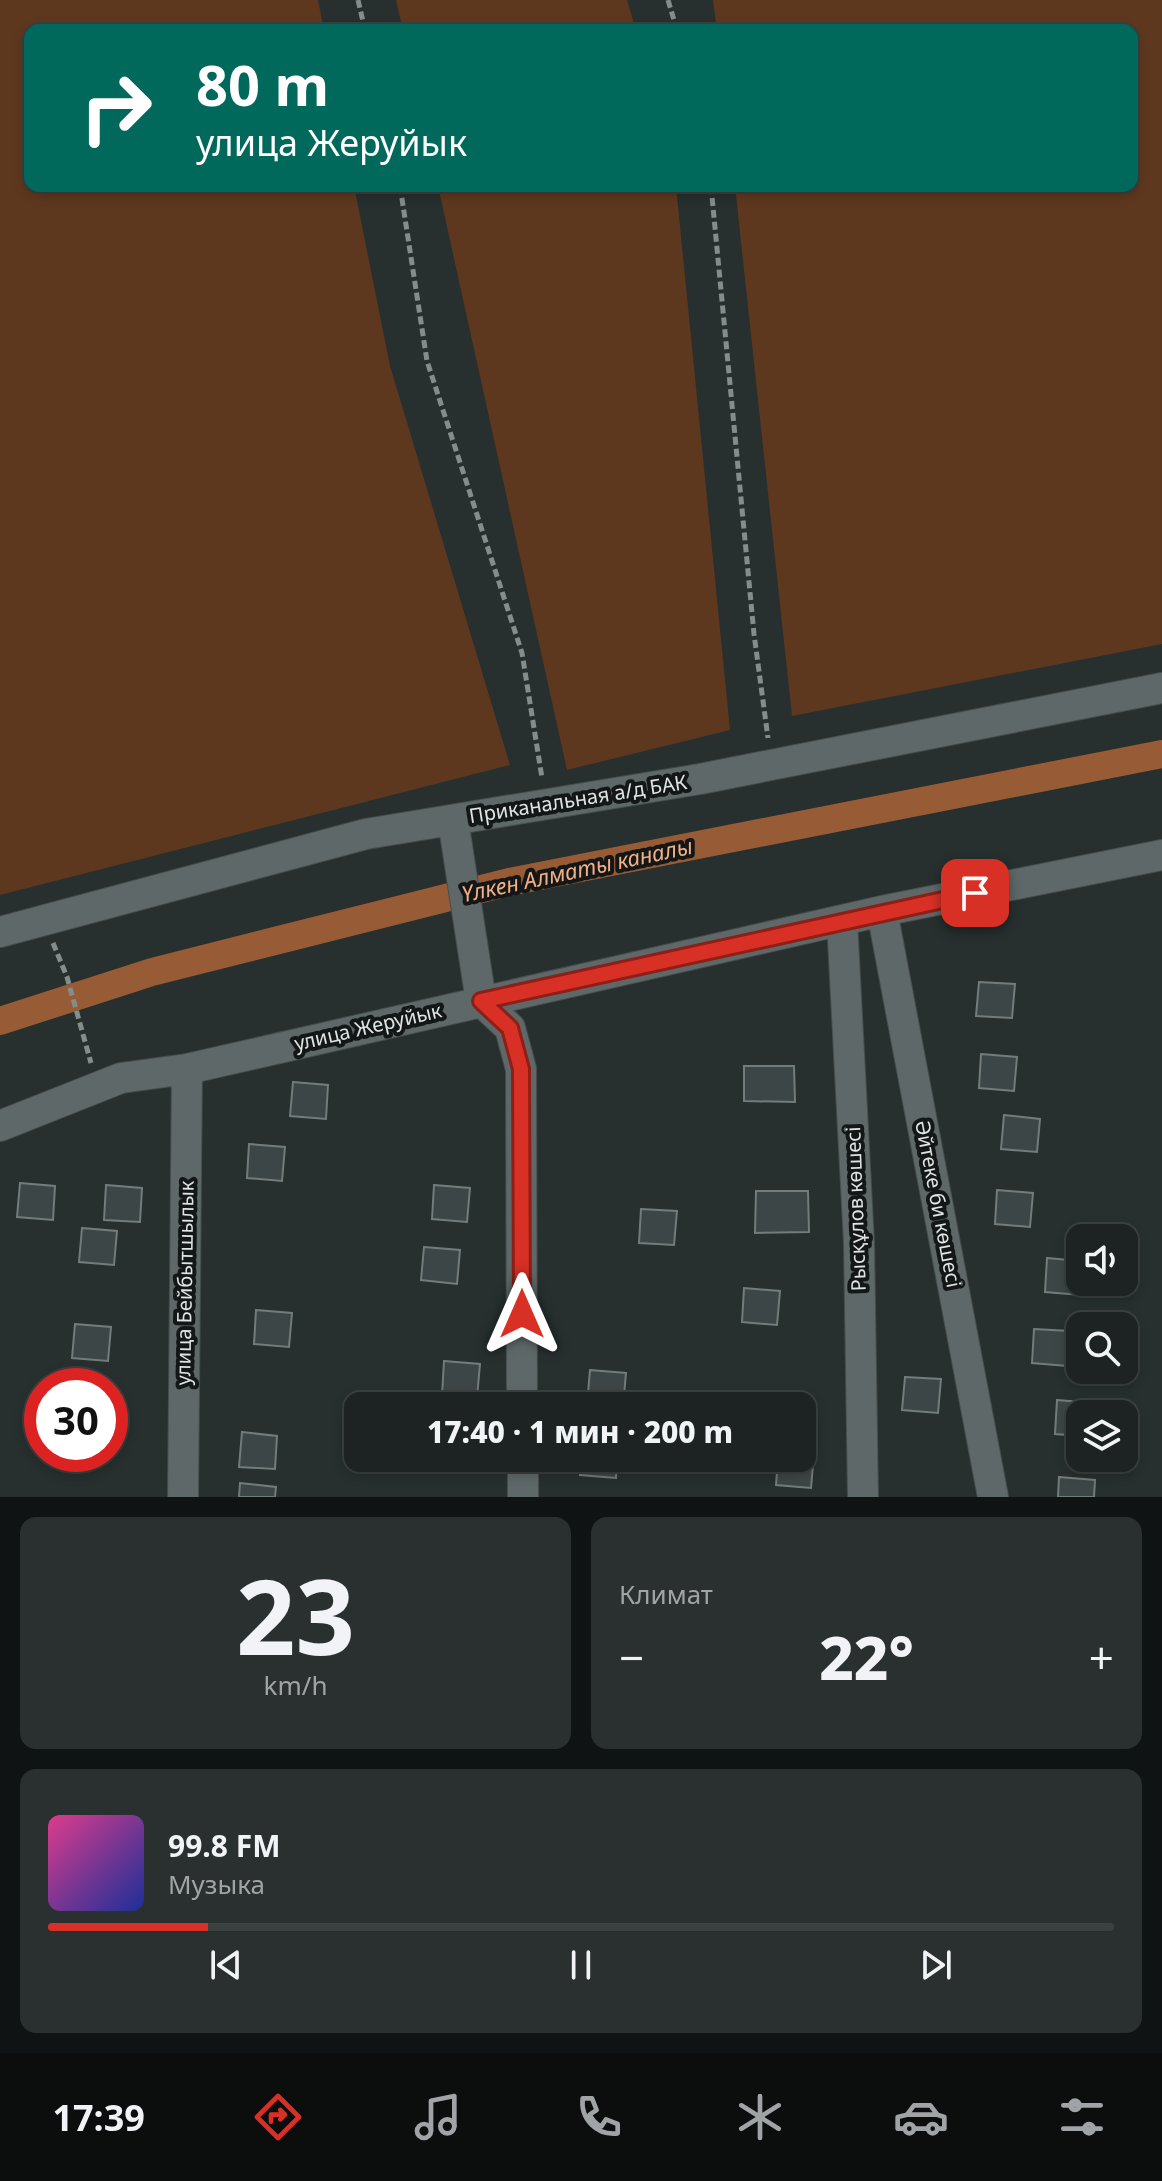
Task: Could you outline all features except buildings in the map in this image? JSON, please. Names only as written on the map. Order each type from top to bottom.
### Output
[{"type":"street","name":"Приканальная а/д БАК","points":[[0,932],[366,834],[771,765],[1162,688]]},
{"type":"street","points":[[453,820],[479,988],[510,1028],[521,1069],[522,1392]]},
{"type":"street","points":[[882,911],[1162,855]]},
{"type":"street","name":"улица Жеруйык","points":[[0,1126],[121,1078],[187,1069],[479,988],[882,911]]},
{"type":"street","name":"Әйтеке би көшесі","points":[[882,911],[993,1497]]},
{"type":"street","name":"Рысқұлов көшесі","points":[[842,921],[859,1243],[863,1497]]},
{"type":"street","name":"улица Бейбытшылык","points":[[183,1497],[187,1069]]},
{"type":"street","points":[[523,1472],[523,1497]]},
{"type":"path","points":[[358,0],[364,24]]},
{"type":"path","points":[[668,0],[675,24]]},
{"type":"path","points":[[401,192],[427,361],[522,653],[546,804]]},
{"type":"path","points":[[712,192],[754,634],[771,765]]},
{"type":"path","points":[[67,977],[82,1027]]},
{"type":"shaded area","points":[[0,0],[318,0],[323,24],[24,24],[24,192],[355,192],[390,366],[510,765],[0,895]]},
{"type":"shaded area","points":[[396,0],[627,0],[634,24],[402,24]]},
{"type":"shaded area","points":[[713,0],[1162,0],[1162,644],[792,716],[736,192],[1138,192],[1138,24],[716,24]]},
{"type":"shaded area","points":[[439,192],[677,192],[730,730],[567,770]]},
{"type":"waterway","name":"Үлкен Алматы каналы","points":[[0,1021],[152,972],[509,882],[1162,754]]},
{"type":"route","points":[[522,1314],[521,1069],[510,1028],[481,1001],[975,893]]}]
